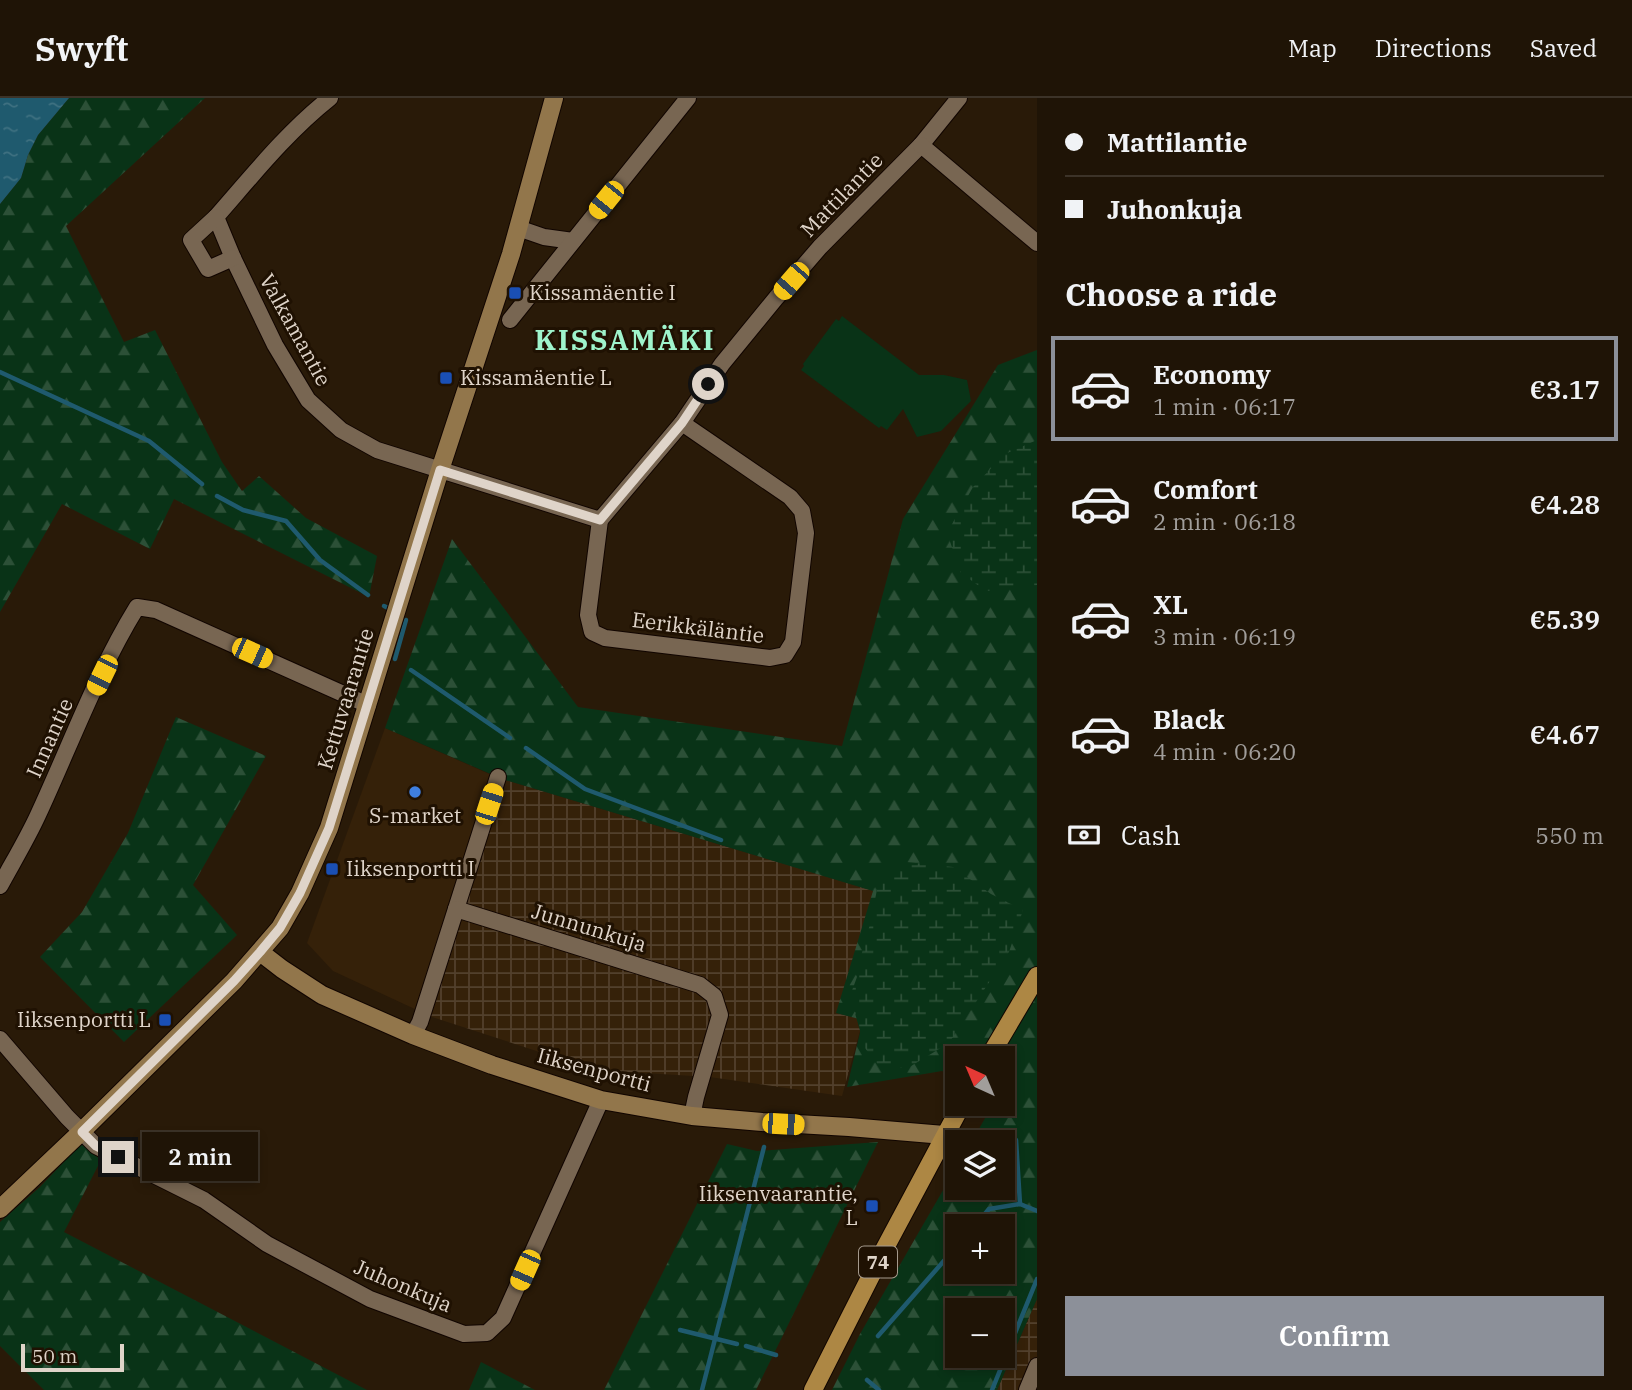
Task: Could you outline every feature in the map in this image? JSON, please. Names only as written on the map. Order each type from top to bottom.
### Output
[{"type":"main road","points":[[996,1046],[1037,976]]},
{"type":"main road","name":"74","points":[[813,1390],[955,1116]]},
{"type":"street","points":[[233,258],[208,269],[191,240],[216,217],[287,138],[330,98]]},
{"type":"street","name":"Kettuvaarantie","points":[[0,1209],[234,981],[280,928],[300,893],[329,828],[518,228],[554,98]]},
{"type":"street","points":[[510,320],[688,98]]},
{"type":"street","name":"Mattilantie","points":[[600,520],[682,423],[722,364],[776,298],[820,247],[921,145],[959,98]]},
{"type":"street","points":[[921,145],[1037,243]]},
{"type":"street","name":"Valkamantie","points":[[216,217],[275,345],[308,400],[341,429],[377,450],[440,470]]},
{"type":"street","points":[[518,228],[544,237],[573,241]]},
{"type":"street","name":"Eerikkäläntie","points":[[600,520],[588,615],[592,632],[606,638],[770,658],[785,655],[793,642],[806,533],[802,511],[790,497],[682,423]]},
{"type":"street","points":[[440,470],[600,520]]},
{"type":"street","name":"Innantie","points":[[0,886],[37,817],[70,741],[123,630],[137,607],[156,610],[368,705]]},
{"type":"street","points":[[413,1035],[420,1022],[498,777]]},
{"type":"street","name":"Junnunkuja","points":[[456,909],[701,985],[715,996],[720,1015],[692,1116]]},
{"type":"street","name":"Iiksenportti","points":[[260,952],[322,995],[413,1035],[492,1065],[601,1100],[692,1116],[944,1135]]},
{"type":"street","name":"Juhonkuja","points":[[0,1039],[96,1146],[204,1200],[267,1244],[370,1298],[464,1334],[487,1333],[503,1318],[601,1100]]},
{"type":"street","points":[[1027,1390],[1037,1366]]},
{"type":"shaded area","points":[[385,728],[494,776],[419,1011],[333,971],[307,943]]},
{"type":"shaded area","points":[[502,779],[874,891],[837,1013],[863,1020],[842,1096],[710,1077],[595,1070],[426,1015]]},
{"type":"shaded area","points":[[1037,1299],[1037,1390],[997,1390],[1007,1368],[1015,1368],[1015,1349]]},
{"type":"green space","points":[[69,98],[205,98],[66,226],[124,342],[155,330],[222,462],[242,491],[259,476],[306,518],[377,556],[369,597],[174,499],[150,549],[62,504],[0,612],[0,204],[21,178],[38,135]]},
{"type":"green space","points":[[842,316],[919,375],[944,375],[967,380],[971,401],[941,431],[917,437],[903,409],[887,430],[881,426],[879,428],[801,370],[836,319],[839,321]]},
{"type":"green space","points":[[1037,350],[1037,1299],[1015,1349],[1015,1298],[945,1298],[945,1368],[1007,1368],[997,1390],[832,1390],[860,1334],[945,1187],[945,1200],[1015,1200],[1015,1130],[978,1130],[986,1116],[1015,1116],[1015,1046],[945,1046],[945,1072],[847,1087],[863,1020],[836,1013],[873,891],[502,779],[385,728],[452,539],[578,707],[842,746],[903,519],[998,365]]},
{"type":"green space","points":[[1037,440],[1037,585],[986,591],[961,573],[947,533],[973,487],[1005,454]]},
{"type":"green space","points":[[176,717],[266,756],[193,885],[237,935],[124,1042],[40,957],[82,912],[128,833]]},
{"type":"green space","points":[[897,861],[953,867],[991,894],[1023,910],[1009,952],[949,1043],[911,1066],[881,1070],[865,1048],[850,996],[871,921],[878,884]]},
{"type":"green space","points":[[878,1142],[756,1390],[604,1390],[727,1144],[757,1151]]},
{"type":"green space","points":[[81,1144],[101,1160],[64,1232],[367,1390],[44,1390],[0,1346],[0,1222],[40,1187]]},
{"type":"green space","points":[[481,1362],[535,1390],[469,1390]]},
{"type":"water","points":[[0,98],[69,98],[38,135],[21,178],[0,204]]},
{"type":"waterway","points":[[0,372],[149,441],[202,484]]},
{"type":"waterway","points":[[217,496],[243,510],[286,521],[320,560],[368,595]]},
{"type":"waterway","points":[[384,606],[388,608]]},
{"type":"waterway","points":[[395,659],[406,620]]},
{"type":"waterway","points":[[411,670],[510,738]]},
{"type":"waterway","points":[[526,748],[585,789],[721,840]]},
{"type":"waterway","points":[[1016,1140],[1020,1204]]},
{"type":"waterway","points":[[702,1390],[764,1147]]},
{"type":"waterway","points":[[985,1214],[989,1209],[1020,1204],[1037,1211]]},
{"type":"waterway","points":[[878,1336],[945,1260]]},
{"type":"waterway","points":[[992,1390],[1037,1279]]},
{"type":"waterway","points":[[680,1330],[737,1344]]},
{"type":"waterway","points":[[746,1346],[776,1355]]},
{"type":"waterway","points":[[867,1380],[879,1390]]},
{"type":"place","name":"Kissamäentie I","points":[[515,293]]},
{"type":"place","name":"Kissamäentie L","points":[[446,378]]},
{"type":"place","name":"S-market","points":[[415,792]]},
{"type":"place","name":"Iiksenportti I","points":[[332,869]]},
{"type":"place","name":"Iiksenportti L","points":[[165,1020]]},
{"type":"place","name":"Iiksenvaarantie, L","points":[[872,1206]]},
{"type":"district","name":"KISSAMÄKI","points":[[625,340]]},
{"type":"route","points":[[118,1157],[96,1146],[82,1132],[234,981],[280,928],[300,893],[329,828],[440,470],[600,520],[682,423],[708,384]]}]
